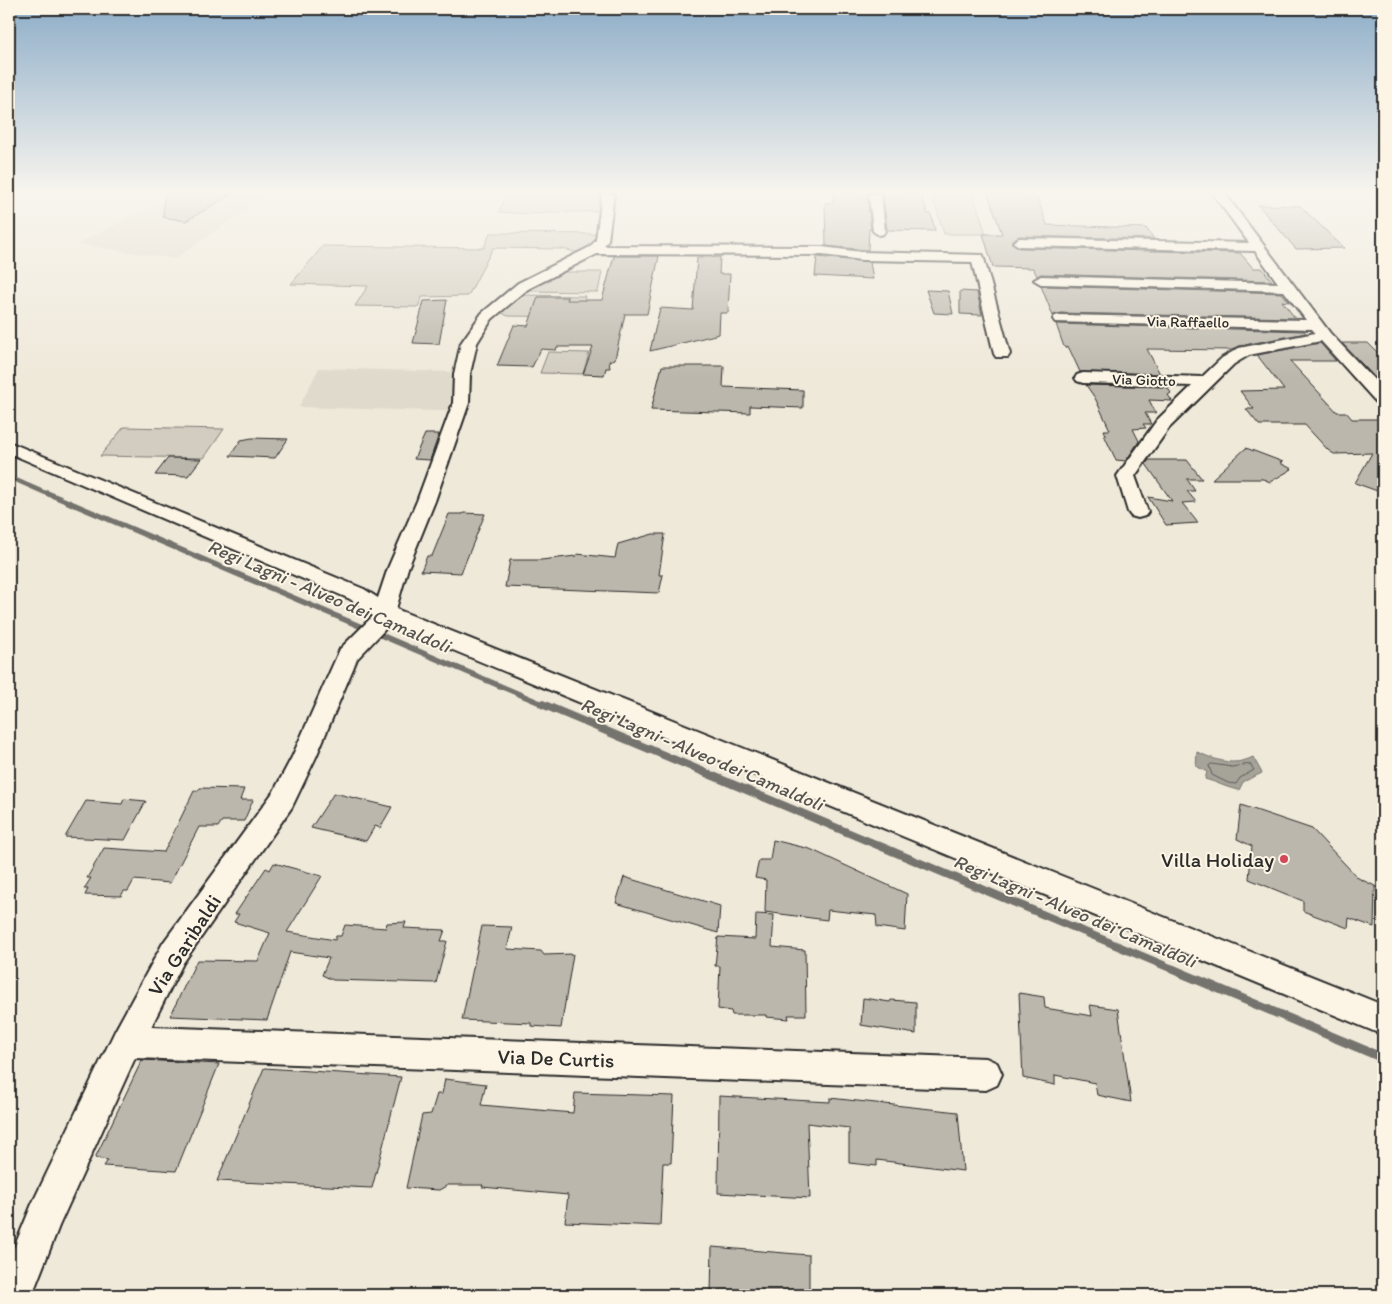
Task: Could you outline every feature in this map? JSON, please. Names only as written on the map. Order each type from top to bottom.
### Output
[{"type":"street","points":[[383,617],[398,568],[426,500],[461,403],[462,374],[469,343],[487,316],[523,286],[585,255]]},
{"type":"street","points":[[853,255],[978,258],[1002,354]]},
{"type":"street","points":[[1264,255],[1321,330],[1383,399]]},
{"type":"street","points":[[1041,280],[1288,287]]},
{"type":"street","name":"Via Raffaello","points":[[1060,319],[1321,330]]},
{"type":"street","points":[[1138,512],[1126,476],[1163,424],[1205,382],[1228,361],[1244,351],[1321,330]]},
{"type":"street","name":"Via Giotto","points":[[1083,378],[1205,382]]},
{"type":"street","points":[[9,447],[357,594],[383,617],[1383,1020]]},
{"type":"street","name":"Via Garibaldi","points":[[13,1295],[45,1217],[126,1042],[173,954],[283,799],[304,757],[348,655],[383,617]]},
{"type":"street","name":"Via De Curtis","points":[[126,1042],[986,1074]]},
{"type":"shaded area","points":[[148,255],[181,255],[175,259]]},
{"type":"shaded area","points":[[316,255],[489,255],[468,296],[422,297],[418,307],[355,306],[368,286],[291,284]]},
{"type":"shaded area","points":[[565,272],[602,272],[598,292],[526,291]]},
{"type":"shaded area","points":[[521,295],[585,296],[580,317],[508,316],[502,313]]},
{"type":"shaded area","points":[[548,352],[589,353],[583,374],[540,373]]},
{"type":"shaded area","points":[[319,368],[453,372],[454,376],[474,375],[468,412],[299,407]]},
{"type":"shaded area","points":[[124,427],[224,429],[204,458],[100,456]]},
{"type":"water","points":[[1197,752],[1218,760],[1232,762],[1253,757],[1262,773],[1243,782],[1239,790],[1230,788],[1205,779],[1207,772],[1196,766]]},
{"type":"building","points":[[989,255],[1242,255],[1253,268],[1262,268],[1272,281],[1041,274],[1037,276],[1033,268],[993,267]]},
{"type":"building","points":[[614,256],[659,256],[647,314],[625,314],[615,359],[609,361],[610,368],[606,368],[604,375],[583,374],[593,347],[557,347],[556,350],[541,349],[532,367],[497,366],[514,325],[528,326],[538,297],[568,297],[567,300],[602,300]]},
{"type":"building","points":[[720,257],[719,274],[730,274],[728,313],[720,313],[719,334],[650,351],[660,308],[693,310],[697,258]]},
{"type":"building","points":[[817,257],[870,262],[873,279],[815,276]]},
{"type":"building","points":[[1041,286],[1282,293],[1289,302],[1282,301],[1295,318],[1060,313],[1053,316]]},
{"type":"building","points":[[926,290],[948,291],[953,314],[934,313]]},
{"type":"building","points":[[960,291],[977,292],[982,315],[960,314]]},
{"type":"building","points":[[447,300],[439,344],[413,343],[424,301]]},
{"type":"building","points":[[1056,324],[1304,331],[1306,333],[1239,346],[1232,350],[1147,349],[1160,374],[1080,372],[1069,348],[1064,347]]},
{"type":"building","points":[[1320,343],[1336,361],[1290,361],[1337,412],[1346,412],[1352,419],[1383,419],[1383,493],[1355,483],[1372,453],[1334,454],[1305,425],[1259,425],[1246,409],[1254,409],[1240,391],[1284,390],[1257,355]]},
{"type":"building","points":[[1342,343],[1368,343],[1383,358],[1383,386]]},
{"type":"building","points":[[662,366],[724,366],[723,387],[803,390],[803,408],[750,406],[750,413],[651,410]]},
{"type":"building","points":[[1086,385],[1167,387],[1171,393],[1168,395],[1172,401],[1149,400],[1156,413],[1145,413],[1151,424],[1143,424],[1146,428],[1133,429],[1139,441],[1126,461],[1116,460],[1104,435],[1106,435],[1104,430],[1110,430],[1095,398]]},
{"type":"building","points":[[425,434],[439,434],[430,460],[414,459]]},
{"type":"building","points":[[252,438],[288,439],[275,458],[230,456],[241,440]]},
{"type":"building","points":[[1246,448],[1283,462],[1280,463],[1292,469],[1270,482],[1263,479],[1212,479]]},
{"type":"building","points":[[168,458],[201,459],[188,476],[155,475]]},
{"type":"building","points":[[1149,460],[1187,460],[1202,479],[1187,479],[1195,491],[1187,491],[1196,502],[1182,503],[1198,523],[1166,525],[1148,497],[1172,501],[1146,464]]},
{"type":"building","points":[[449,514],[485,514],[461,573],[421,571],[427,556],[432,556]]},
{"type":"building","points":[[653,534],[665,534],[659,575],[663,575],[659,593],[505,587],[510,560],[541,560],[576,556],[577,554],[615,558],[618,544]]},
{"type":"building","points":[[200,788],[244,789],[240,800],[253,800],[244,821],[222,821],[218,827],[199,827],[170,883],[134,880],[128,891],[124,891],[121,896],[85,895],[88,889],[84,889],[91,878],[87,878],[104,848],[164,852],[194,791],[198,791]]},
{"type":"building","points":[[334,793],[392,807],[380,828],[375,826],[366,841],[311,828]]},
{"type":"building","points":[[124,799],[146,801],[125,840],[65,837],[86,801],[122,804]]},
{"type":"building","points":[[1241,805],[1312,829],[1358,878],[1375,886],[1374,927],[1349,918],[1348,928],[1303,911],[1303,901],[1249,879],[1252,846],[1237,839]]},
{"type":"building","points":[[773,840],[810,849],[907,894],[905,931],[877,927],[876,915],[828,910],[827,920],[765,912],[766,880],[755,878],[759,860],[770,860]]},
{"type":"building","points":[[274,863],[322,876],[287,932],[335,940],[336,936],[341,936],[345,925],[386,928],[387,923],[406,922],[404,928],[445,930],[441,941],[447,941],[436,983],[333,980],[322,975],[329,958],[290,952],[267,1020],[170,1016],[197,960],[258,961],[270,933],[234,922],[239,914],[235,914],[266,868],[270,870]]},
{"type":"building","points":[[624,877],[720,906],[718,933],[616,903]]},
{"type":"building","points":[[756,914],[774,915],[772,947],[805,950],[806,1015],[788,1015],[789,1019],[766,1017],[766,1015],[732,1015],[731,1011],[718,1009],[720,966],[715,966],[718,937],[755,939]]},
{"type":"building","points":[[482,926],[512,927],[507,949],[541,951],[544,955],[573,954],[561,1028],[531,1026],[531,1023],[462,1020]]},
{"type":"building","points":[[1019,993],[1044,997],[1045,1008],[1092,1016],[1090,1005],[1118,1009],[1131,1102],[1097,1095],[1095,1083],[1055,1075],[1055,1085],[1023,1078]]},
{"type":"building","points":[[863,998],[890,1002],[891,1000],[916,1002],[916,1034],[861,1025]]},
{"type":"building","points":[[142,1060],[219,1064],[176,1171],[104,1166],[108,1160],[95,1158]]},
{"type":"building","points":[[264,1068],[401,1077],[372,1188],[217,1181]]},
{"type":"building","points":[[445,1079],[486,1084],[481,1105],[573,1113],[575,1093],[674,1096],[671,1163],[663,1163],[660,1226],[565,1222],[568,1195],[482,1187],[483,1185],[448,1185],[439,1190],[406,1188],[422,1115],[431,1114],[437,1094],[442,1094]]},
{"type":"building","points":[[719,1096],[830,1102],[830,1098],[958,1112],[963,1171],[877,1160],[877,1166],[849,1163],[849,1128],[807,1123],[810,1198],[718,1193]]},
{"type":"building","points":[[712,1247],[809,1255],[809,1295],[711,1295]]},
{"type":"waterway","name":"Regi Lagni - Alveo dei Camaldoli","points":[[9,477],[50,495]]},
{"type":"waterway","name":"Regi Lagni - Alveo dei Camaldoli","points":[[47,493],[545,705]]},
{"type":"waterway","name":"Regi Lagni - Alveo dei Camaldoli","points":[[542,704],[1175,970]]},
{"type":"waterway","name":"Regi Lagni - Alveo dei Camaldoli","points":[[1172,969],[1383,1058]]},
{"type":"place","name":"Villa Holiday","points":[[1284,859]]}]
